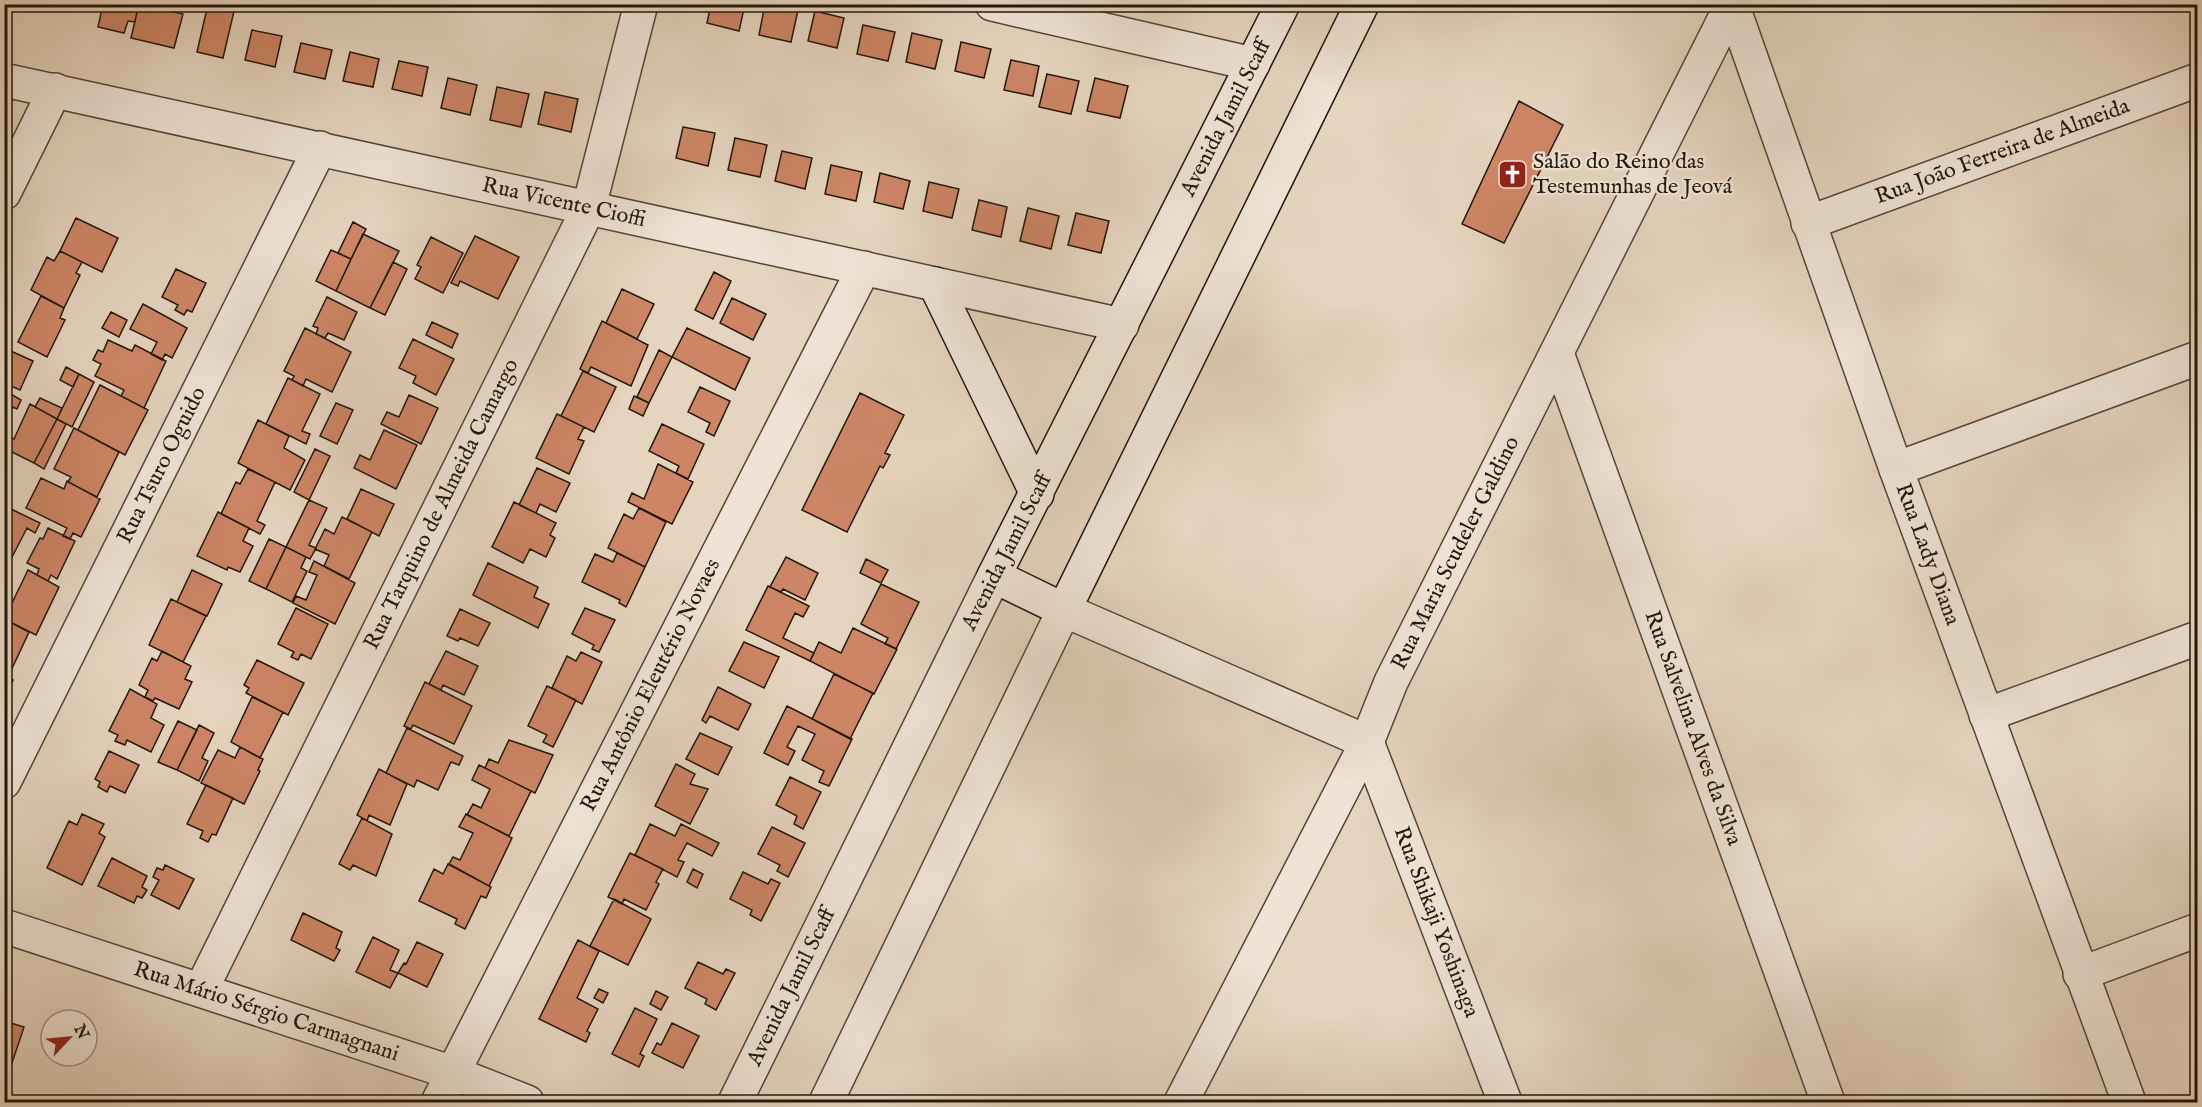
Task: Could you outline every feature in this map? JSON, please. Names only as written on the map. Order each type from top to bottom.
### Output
[{"type":"street","name":"Rua Tarquino de Almeida Camargo","points":[[201,990],[589,207],[641,4]]},
{"type":"street","points":[[992,4],[1253,64]]},
{"type":"street","name":"Avenida Jamil Scaff","points":[[735,1102],[994,576],[1283,4]]},
{"type":"street","points":[[826,1102],[1064,610],[1362,4]]},
{"type":"street","name":"Rua Lady Diana","points":[[1732,4],[1896,469],[2129,1102]]},
{"type":"street","name":"Rua Maria Scudeler Galdino","points":[[1182,1102],[1367,742],[1391,682],[1732,4]]},
{"type":"street","name":"Rua Vicente Cioffi","points":[[4,80],[1122,325]]},
{"type":"street","name":"Rua João Ferreira de Almeida","points":[[1808,223],[2198,80]]},
{"type":"street","points":[[4,193],[55,90]]},
{"type":"street","name":"Rua Tsuro Oguido","points":[[4,782],[320,148]]},
{"type":"street","name":"Rua Antônio Eleutério Novaes","points":[[438,1102],[864,268]]},
{"type":"street","points":[[935,284],[1037,494]]},
{"type":"street","name":"Rua Salvelina Alves da Silva","points":[[1557,353],[1828,1102]]},
{"type":"street","points":[[1896,469],[2198,358]]},
{"type":"street","points":[[994,576],[1064,610],[1367,742]]},
{"type":"street","points":[[1986,715],[2198,638]]},
{"type":"street","name":"Rua Shikaji Yoshinaga","points":[[1367,742],[1498,1098]]},
{"type":"street","name":"Rua Mário Sérgio Carmagnani","points":[[4,926],[453,1073],[527,1102]]},
{"type":"street","points":[[2080,974],[2198,930]]},
{"type":"building","points":[[103,4],[138,7],[135,22],[128,21],[124,33],[98,27]]},
{"type":"building","points":[[139,4],[183,14],[174,48],[131,38]]},
{"type":"building","points":[[208,4],[235,7],[223,58],[197,52]]},
{"type":"building","points":[[711,4],[745,4],[739,31],[707,23]]},
{"type":"building","points":[[765,4],[798,10],[791,42],[759,35]]},
{"type":"building","points":[[815,11],[844,18],[837,48],[808,41]]},
{"type":"building","points":[[863,25],[895,32],[888,61],[857,54]]},
{"type":"building","points":[[252,30],[282,36],[275,67],[245,60]]},
{"type":"building","points":[[912,33],[942,40],[935,69],[906,62]]},
{"type":"building","points":[[961,42],[991,49],[984,78],[955,71]]},
{"type":"building","points":[[301,43],[332,50],[325,79],[294,72]]},
{"type":"building","points":[[350,52],[379,59],[373,87],[343,81]]},
{"type":"building","points":[[1011,60],[1039,66],[1033,96],[1004,90]]},
{"type":"building","points":[[399,61],[428,67],[422,96],[392,89]]},
{"type":"building","points":[[1047,74],[1079,81],[1071,114],[1039,107]]},
{"type":"building","points":[[448,78],[477,85],[470,115],[441,108]]},
{"type":"building","points":[[1095,78],[1128,86],[1120,118],[1087,111]]},
{"type":"building","points":[[497,87],[529,94],[521,127],[490,120]]},
{"type":"building","points":[[545,92],[578,99],[571,132],[538,124]]},
{"type":"building","name":"Salão do Reino das Testemunhas de Jeová","points":[[1519,101],[1563,125],[1504,243],[1462,224]]},
{"type":"building","points":[[683,127],[715,133],[708,166],[676,158]]},
{"type":"building","points":[[735,138],[767,145],[760,177],[728,170]]},
{"type":"building","points":[[782,151],[812,158],[805,189],[775,181]]},
{"type":"building","points":[[831,165],[862,172],[856,201],[825,194]]},
{"type":"building","points":[[880,173],[910,181],[903,209],[874,202]]},
{"type":"building","points":[[929,182],[959,189],[952,218],[923,211]]},
{"type":"building","points":[[979,200],[1007,207],[1001,237],[972,230]]},
{"type":"building","points":[[1028,208],[1059,216],[1051,249],[1020,241]]},
{"type":"building","points":[[1076,213],[1109,221],[1101,253],[1068,245]]},
{"type":"building","points":[[76,218],[118,238],[102,272],[60,251]]},
{"type":"building","points":[[353,222],[366,229],[351,259],[338,253]]},
{"type":"building","points":[[363,234],[399,251],[370,308],[336,291]]},
{"type":"building","points":[[475,236],[519,257],[498,299],[460,281],[458,286],[451,283]]},
{"type":"building","points":[[431,237],[463,253],[443,293],[415,279],[421,267],[417,265]]},
{"type":"building","points":[[331,250],[351,259],[336,291],[316,281]]},
{"type":"building","points":[[60,251],[82,262],[76,273],[80,275],[64,308],[31,290],[47,257],[54,261]]},
{"type":"building","points":[[393,262],[407,269],[385,315],[370,308]]},
{"type":"building","points":[[176,269],[206,283],[192,312],[187,310],[184,315],[175,310],[178,305],[162,297]]},
{"type":"building","points":[[714,272],[731,281],[713,319],[695,310]]},
{"type":"building","points":[[622,289],[654,304],[637,339],[606,323]]},
{"type":"building","points":[[41,296],[64,308],[60,318],[65,320],[47,357],[18,342]]},
{"type":"building","points":[[327,297],[357,312],[344,340],[328,333],[325,338],[316,334],[318,328],[313,326]]},
{"type":"building","points":[[732,298],[766,314],[753,340],[720,323]]},
{"type":"building","points":[[143,304],[187,328],[172,358],[165,354],[162,360],[151,354],[157,342],[130,329]]},
{"type":"building","points":[[111,312],[127,320],[119,337],[102,328]]},
{"type":"building","points":[[602,321],[648,345],[631,386],[591,367],[588,373],[580,369]]},
{"type":"building","points":[[432,322],[458,334],[452,348],[426,335]]},
{"type":"building","points":[[305,328],[351,352],[332,392],[306,379],[303,386],[292,380],[294,376],[284,371]]},
{"type":"building","points":[[687,328],[750,358],[735,390],[672,357]]},
{"type":"building","points":[[413,339],[454,359],[436,395],[413,383],[416,376],[399,368]]},
{"type":"building","points":[[108,340],[132,351],[135,345],[166,361],[144,408],[121,396],[124,390],[95,376],[101,364],[93,360],[98,350],[103,352]]},
{"type":"building","points":[[4,348],[33,361],[20,390],[4,383]]},
{"type":"building","points":[[659,350],[672,357],[649,403],[637,397]]},
{"type":"building","points":[[66,367],[79,374],[73,387],[60,380]]},
{"type":"building","points":[[583,371],[616,387],[594,432],[561,416]]},
{"type":"building","points":[[79,374],[94,382],[72,427],[57,419]]},
{"type":"building","points":[[288,378],[320,394],[302,431],[310,434],[306,444],[266,424]]},
{"type":"building","points":[[100,385],[148,410],[125,455],[78,430]]},
{"type":"building","points":[[700,387],[730,401],[714,436],[706,432],[710,423],[688,412]]},
{"type":"building","points":[[4,390],[21,400],[17,409],[13,407],[4,425]]},
{"type":"building","points":[[860,393],[904,415],[885,453],[890,455],[883,468],[880,466],[847,532],[802,510]]},
{"type":"building","points":[[409,395],[438,408],[421,444],[381,424],[387,412],[399,417]]},
{"type":"building","points":[[634,396],[649,403],[643,416],[629,409]]},
{"type":"building","points":[[40,398],[62,408],[57,419],[35,407]]},
{"type":"building","points":[[336,403],[353,410],[337,444],[320,436]]},
{"type":"building","points":[[30,404],[57,419],[34,463],[4,448],[8,436],[14,439]]},
{"type":"building","points":[[557,414],[584,427],[578,439],[584,441],[569,474],[536,458]]},
{"type":"building","points":[[57,419],[66,424],[44,469],[34,463]]},
{"type":"building","points":[[258,420],[289,436],[284,448],[305,460],[290,490],[238,463]]},
{"type":"building","points":[[662,424],[704,444],[688,479],[676,473],[679,466],[649,451]]},
{"type":"building","points":[[74,428],[119,452],[97,497],[68,482],[71,477],[54,469]]},
{"type":"building","points":[[384,430],[417,445],[396,489],[354,468],[360,455],[370,460]]},
{"type":"building","points":[[315,449],[330,456],[309,500],[294,492]]},
{"type":"building","points":[[658,464],[693,482],[672,524],[628,502],[632,493],[644,499]]},
{"type":"building","points":[[537,468],[570,483],[556,512],[540,504],[536,513],[519,505]]},
{"type":"building","points":[[248,469],[275,482],[257,521],[265,525],[260,534],[221,514],[236,482],[240,484]]},
{"type":"building","points":[[41,478],[64,489],[67,481],[100,499],[81,537],[73,533],[70,539],[63,536],[67,528],[26,508]]},
{"type":"building","points":[[361,489],[394,504],[379,536],[347,519]]},
{"type":"building","points":[[309,500],[327,508],[309,545],[316,548],[310,559],[286,547]]},
{"type":"building","points":[[514,502],[556,523],[550,535],[555,538],[546,557],[530,549],[523,563],[492,547]]},
{"type":"building","points":[[639,508],[666,522],[645,567],[608,548],[624,514],[633,519]]},
{"type":"building","points":[[11,509],[40,523],[35,533],[27,528],[10,561],[4,558],[4,522]]},
{"type":"building","points":[[218,512],[249,528],[243,541],[253,546],[240,572],[228,567],[227,570],[197,556]]},
{"type":"building","points":[[342,517],[372,532],[349,579],[324,566],[329,555],[315,549],[325,529],[334,534]]},
{"type":"building","points":[[48,528],[75,541],[57,579],[51,575],[48,581],[37,575],[39,569],[27,563]]},
{"type":"building","points":[[269,539],[286,547],[266,589],[249,581]]},
{"type":"building","points":[[286,547],[306,557],[301,568],[307,571],[292,602],[266,589]]},
{"type":"building","points":[[617,553],[645,567],[626,607],[619,603],[620,600],[582,582],[595,554],[613,562]]},
{"type":"building","points":[[786,557],[818,573],[805,600],[783,589],[781,592],[770,587]]},
{"type":"building","points":[[866,559],[888,570],[881,583],[860,573]]},
{"type":"building","points":[[314,561],[355,583],[335,624],[293,603],[296,596],[306,600],[317,575],[309,572]]},
{"type":"building","points":[[488,563],[538,587],[534,597],[549,604],[538,628],[473,595]]},
{"type":"building","points":[[28,570],[59,587],[36,635],[4,619],[4,604],[10,607]]},
{"type":"building","points":[[192,570],[222,584],[207,616],[177,602]]},
{"type":"building","points":[[881,584],[919,602],[896,649],[885,644],[888,638],[861,624]]},
{"type":"building","points":[[768,586],[809,606],[803,617],[795,613],[783,638],[814,653],[810,661],[746,630]]},
{"type":"building","points":[[171,599],[206,616],[183,662],[149,645]]},
{"type":"building","points":[[296,608],[328,624],[311,659],[301,654],[298,660],[291,657],[294,652],[278,644]]},
{"type":"building","points":[[585,608],[615,620],[599,652],[592,649],[594,645],[572,634]]},
{"type":"building","points":[[460,609],[490,623],[478,646],[460,638],[458,641],[447,636]]},
{"type":"building","points":[[4,619],[29,632],[8,677],[4,675]]},
{"type":"building","points":[[853,628],[897,649],[874,694],[810,661],[819,642],[841,653]]},
{"type":"building","points":[[744,642],[779,657],[764,688],[729,671]]},
{"type":"building","points":[[162,651],[191,666],[185,679],[192,682],[179,709],[155,698],[153,701],[145,697],[148,690],[139,685],[152,658],[157,661]]},
{"type":"building","points":[[446,651],[478,666],[464,695],[443,685],[441,690],[429,684]]},
{"type":"building","points":[[581,652],[602,662],[582,704],[552,688],[567,656],[576,661]]},
{"type":"building","points":[[257,660],[304,683],[288,715],[246,693],[249,688],[244,685]]},
{"type":"building","points":[[834,674],[873,693],[850,739],[812,719]]},
{"type":"building","points":[[4,675],[13,680],[4,698]]},
{"type":"building","points":[[425,682],[472,706],[454,744],[413,725],[411,729],[404,726]]},
{"type":"building","points":[[547,686],[576,700],[553,747],[543,742],[547,735],[528,726]]},
{"type":"building","points":[[718,687],[751,704],[738,730],[710,716],[706,723],[702,720]]},
{"type":"building","points":[[130,689],[157,704],[151,718],[164,725],[151,752],[127,740],[125,745],[115,741],[118,735],[109,731]]},
{"type":"building","points":[[252,697],[283,712],[260,758],[231,742]]},
{"type":"building","points":[[787,706],[852,739],[829,786],[819,782],[824,771],[802,760],[815,734],[798,726],[787,747],[795,751],[788,765],[764,753]]},
{"type":"building","points":[[178,721],[197,730],[177,770],[158,762]]},
{"type":"building","points":[[199,725],[214,733],[202,758],[208,761],[199,781],[177,770]]},
{"type":"building","points":[[407,728],[463,756],[459,765],[451,762],[438,790],[417,780],[414,787],[386,773]]},
{"type":"building","points":[[700,733],[732,747],[718,775],[686,759]]},
{"type":"building","points":[[509,740],[553,755],[535,793],[485,768],[489,759],[498,763]]},
{"type":"building","points":[[240,747],[263,759],[258,770],[260,771],[244,804],[201,783],[218,750],[235,758]]},
{"type":"building","points":[[109,751],[139,765],[125,793],[110,786],[107,792],[98,787],[100,782],[95,779]]},
{"type":"building","points":[[676,764],[695,774],[690,784],[708,789],[690,824],[655,806]]},
{"type":"building","points":[[479,765],[531,791],[509,836],[467,815],[473,804],[481,808],[490,789],[472,780]]},
{"type":"building","points":[[379,769],[407,784],[390,825],[369,815],[367,821],[357,815]]},
{"type":"building","points":[[790,777],[821,792],[803,829],[794,824],[797,816],[776,805]]},
{"type":"building","points":[[206,785],[233,798],[216,835],[212,834],[208,842],[200,838],[203,831],[187,824]]},
{"type":"building","points":[[82,814],[104,824],[99,833],[105,837],[82,885],[47,868],[69,821],[77,825]]},
{"type":"building","points":[[466,814],[512,838],[489,886],[449,864],[453,857],[460,860],[473,833],[459,827]]},
{"type":"building","points":[[362,818],[392,834],[376,876],[353,865],[350,870],[339,864]]},
{"type":"building","points":[[650,824],[675,836],[681,824],[719,843],[712,856],[687,843],[678,860],[684,862],[677,877],[635,855]]},
{"type":"building","points":[[772,827],[805,843],[788,877],[777,871],[780,865],[758,854]]},
{"type":"building","points":[[630,853],[663,869],[656,882],[659,884],[646,910],[624,899],[622,904],[608,897]]},
{"type":"building","points":[[112,858],[147,876],[142,887],[147,890],[142,898],[137,896],[134,903],[98,886]]},
{"type":"building","points":[[448,864],[491,887],[486,898],[481,896],[465,929],[455,924],[457,919],[419,901],[434,869],[443,874]]},
{"type":"building","points":[[165,865],[194,879],[179,909],[151,895],[159,880],[153,877],[157,868],[163,870]]},
{"type":"building","points":[[693,869],[703,874],[697,888],[687,882]]},
{"type":"building","points":[[743,872],[768,884],[771,879],[780,883],[761,921],[750,915],[752,910],[730,899]]},
{"type":"building","points":[[614,899],[651,919],[628,965],[590,946]]},
{"type":"building","points":[[303,913],[342,932],[336,948],[340,950],[334,961],[291,940]]},
{"type":"building","points":[[373,937],[399,950],[390,970],[398,973],[390,988],[356,972]]},
{"type":"building","points":[[578,940],[599,951],[577,998],[598,1009],[587,1031],[590,1033],[586,1042],[539,1019]]},
{"type":"building","points":[[417,942],[443,954],[427,987],[398,973],[404,963],[406,964]]},
{"type":"building","points":[[698,962],[723,974],[726,969],[735,973],[716,1010],[705,1004],[707,999],[685,988]]},
{"type":"building","points":[[599,989],[608,993],[603,1003],[594,998]]},
{"type":"building","points":[[656,991],[668,997],[661,1010],[650,1004]]},
{"type":"building","points":[[635,1008],[657,1019],[640,1054],[644,1056],[639,1067],[612,1054]]},
{"type":"building","points":[[4,1021],[24,1027],[4,1087]]},
{"type":"building","points":[[672,1023],[699,1036],[683,1068],[652,1053],[657,1043],[661,1045]]},
{"type":"place","name":"Salão do Reino das Testemunhas de Jeová","points":[[1512,175]]}]
